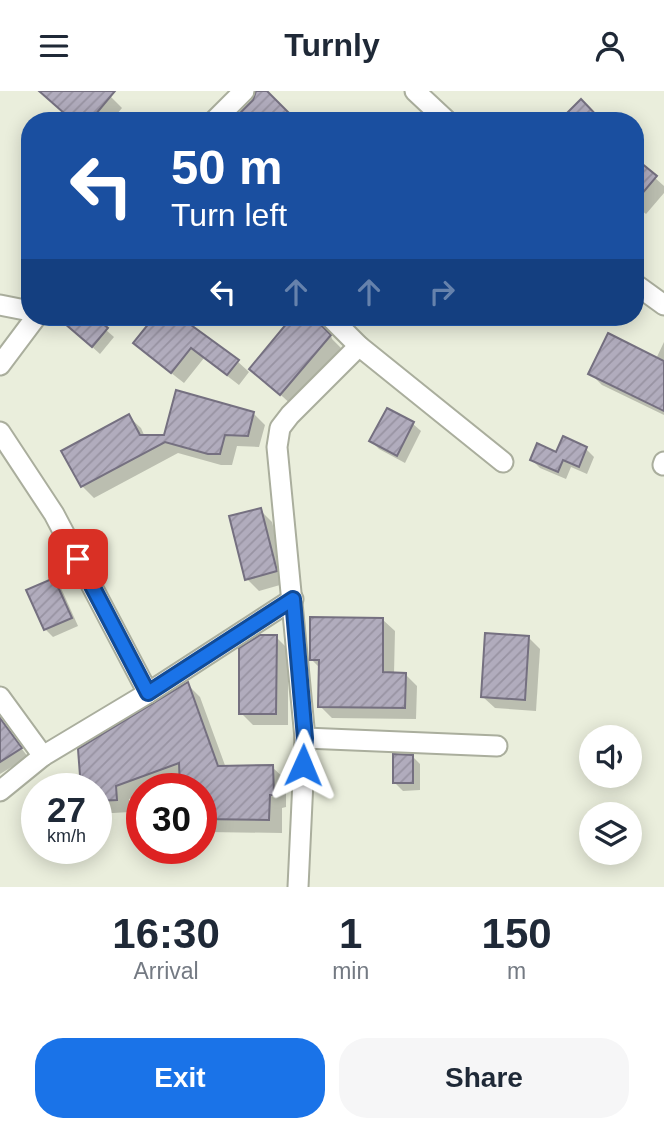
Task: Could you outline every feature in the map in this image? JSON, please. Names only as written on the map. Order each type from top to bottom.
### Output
[{"type":"street","points":[[223,112],[244,91]]},
{"type":"street","points":[[415,91],[437,112]]},
{"type":"street","points":[[644,291],[664,305]]},
{"type":"street","points":[[0,305],[21,309]]},
{"type":"street","points":[[0,365],[29,326]]},
{"type":"street","points":[[339,326],[359,347],[503,462]]},
{"type":"street","points":[[298,887],[305,738],[277,447],[280,428],[290,415],[359,347]]},
{"type":"street","points":[[0,432],[54,514],[148,693]]},
{"type":"street","points":[[0,790],[43,756],[148,693],[293,599]]},
{"type":"street","points":[[0,697],[43,756]]},
{"type":"street","points":[[305,738],[497,746]]},
{"type":"building","points":[[39,91],[115,91],[98,112],[63,112]]},
{"type":"building","points":[[256,91],[267,91],[288,112],[241,112],[253,100]]},
{"type":"building","points":[[581,99],[593,112],[568,112]]},
{"type":"building","points":[[644,165],[657,176],[644,191]]},
{"type":"building","points":[[68,326],[108,328],[92,347]]},
{"type":"building","points":[[147,326],[192,326],[239,360],[227,375],[191,348],[171,373],[133,343]]},
{"type":"building","points":[[285,326],[322,326],[331,335],[280,395],[249,369]]},
{"type":"building","points":[[608,333],[664,361],[664,411],[588,374]]},
{"type":"building","points":[[176,390],[254,412],[248,436],[225,435],[220,454],[208,454],[165,442],[81,487],[61,451],[129,414],[140,435],[164,435]]},
{"type":"building","points":[[387,408],[414,422],[397,456],[369,441]]},
{"type":"building","points":[[563,436],[587,447],[579,467],[563,460],[558,472],[530,460],[537,443],[556,452]]},
{"type":"building","points":[[261,508],[277,571],[245,580],[229,516]]},
{"type":"building","points":[[54,578],[72,618],[44,630],[26,590]]},
{"type":"building","points":[[310,617],[383,618],[383,672],[406,673],[405,708],[318,707],[319,660],[310,660]]},
{"type":"building","points":[[485,633],[529,636],[525,700],[481,697]]},
{"type":"building","points":[[260,635],[277,635],[276,714],[239,714],[239,648]]},
{"type":"building","points":[[188,682],[218,766],[273,765],[274,795],[270,795],[269,820],[217,819],[217,773],[179,773],[179,763],[152,773],[126,773],[126,782],[116,786],[117,800],[112,800],[112,773],[80,773],[78,749]]},
{"type":"building","points":[[0,718],[22,748],[0,762]]},
{"type":"building","points":[[393,754],[413,755],[413,783],[393,783]]},
{"type":"route","points":[[78,559],[148,693],[293,599],[305,738],[303,765]]}]
